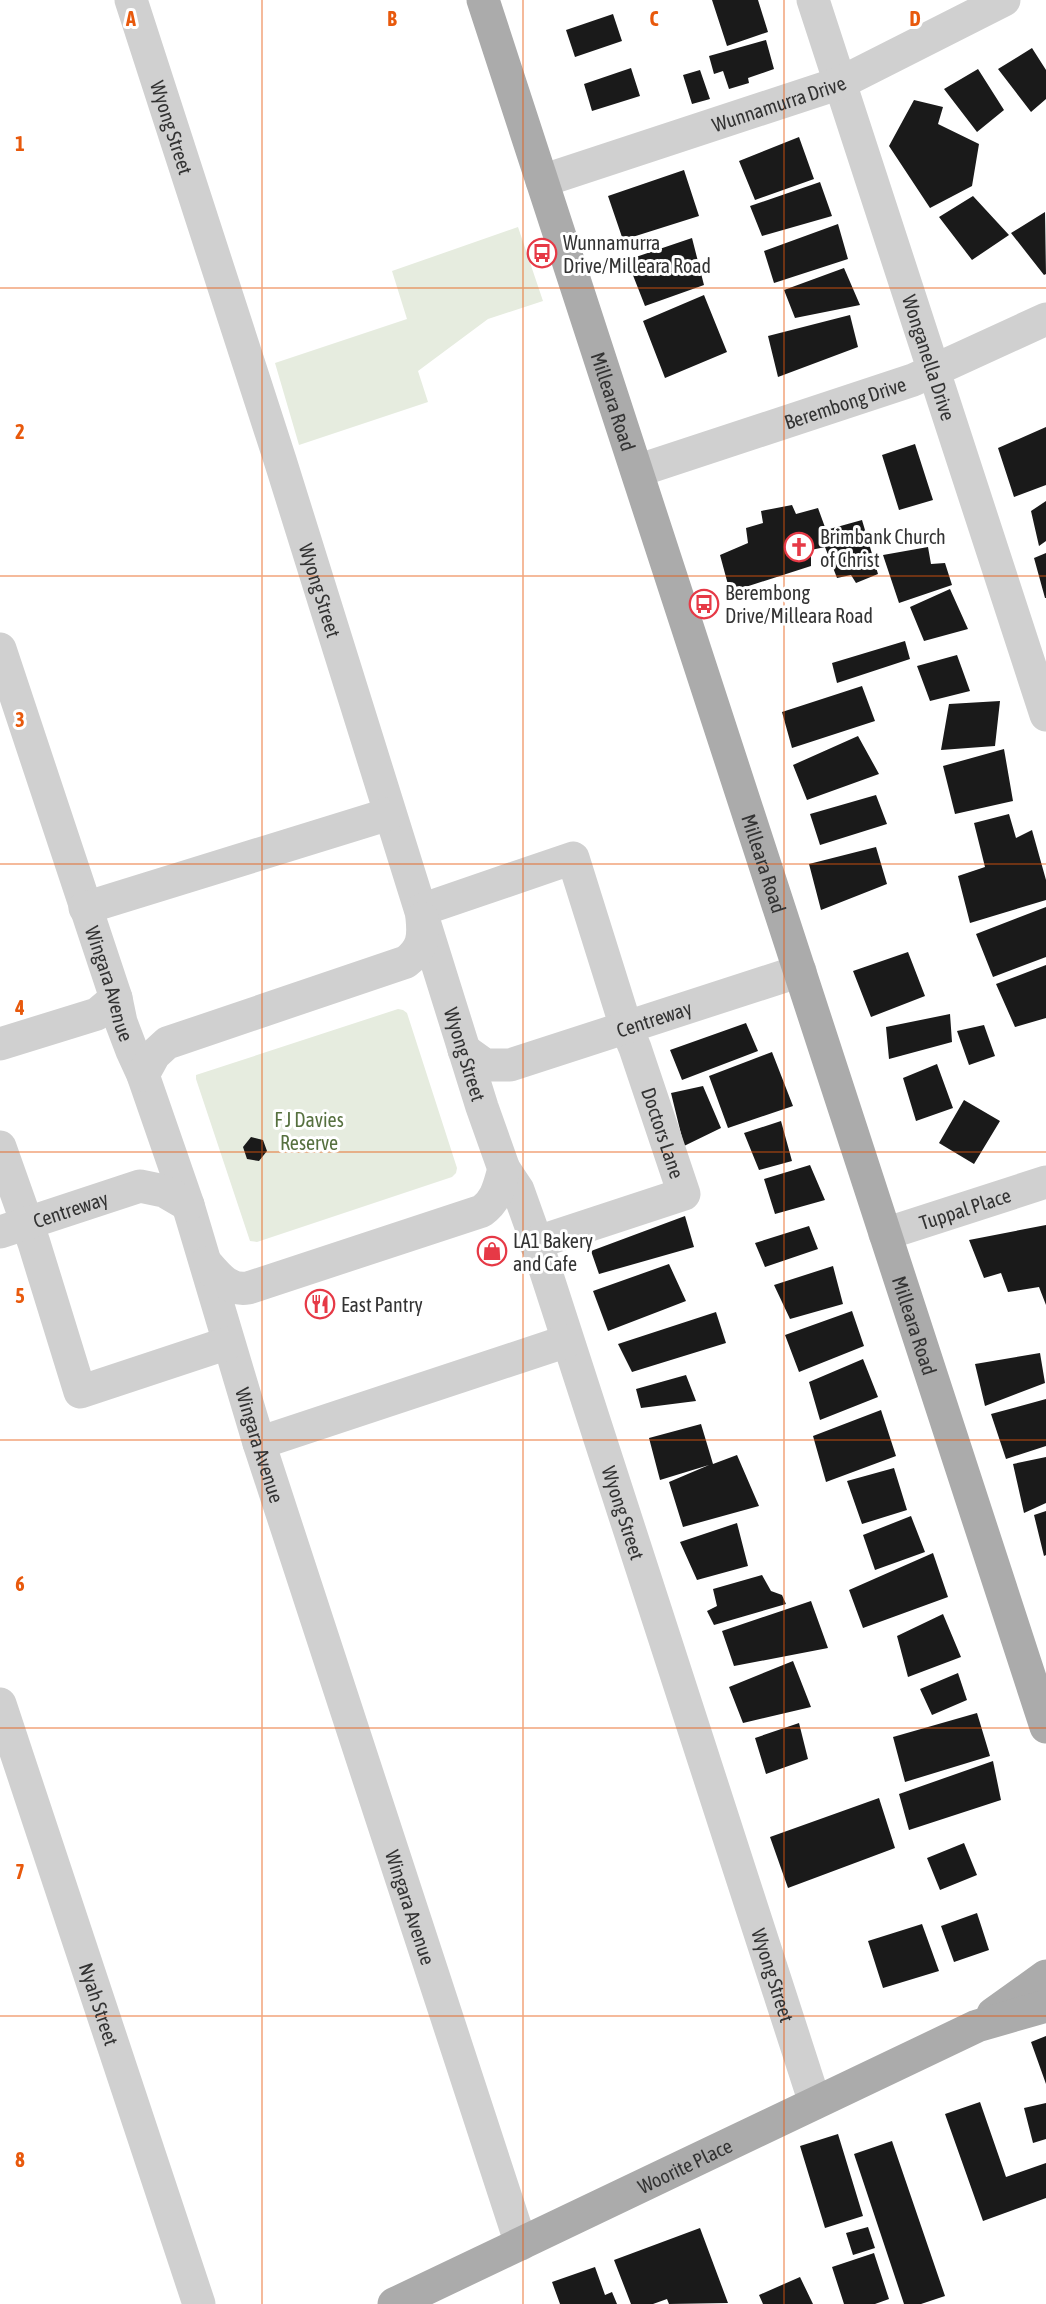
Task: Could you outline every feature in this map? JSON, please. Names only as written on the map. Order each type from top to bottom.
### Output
[{"type":"main road","name":"Milleara Road","points":[[483,0],[1046,1726]]},
{"type":"main road","name":"Woorite Place","points":[[977,2026],[1046,1976]]},
{"type":"main road","name":"Woorite Place","points":[[394,2304],[977,2026],[1046,2006]]},
{"type":"street","name":"Wyong Street","points":[[131,0],[280,460],[482,1107],[504,1169],[518,1190],[816,2103]]},
{"type":"street","name":"Wonganella Drive","points":[[813,0],[1046,715]]},
{"type":"street","name":"Wunnamurra Drive","points":[[542,181],[840,83],[1004,0]]},
{"type":"street","name":"Berembong Drive","points":[[637,471],[933,372],[1046,320]]},
{"type":"street","name":"Wingara Avenue","points":[[0,649],[116,998],[121,1022],[143,1075],[188,1205],[259,1443],[521,2244]]},
{"type":"street","points":[[85,908],[389,814]]},
{"type":"street","points":[[395,968],[406,962],[420,948],[424,937],[421,910],[573,858],[626,1027]]},
{"type":"street","points":[[143,1075],[154,1055],[167,1043],[395,968],[409,965],[421,968],[443,985]]},
{"type":"street","name":"Centreway","points":[[464,1050],[485,1065],[510,1065],[800,971]]},
{"type":"street","points":[[0,1044],[97,1014],[116,998],[132,1024],[147,1036],[167,1043]]},
{"type":"street","name":"Doctors Lane","points":[[535,1243],[684,1194],[626,1027]]},
{"type":"street","name":"Centreway","points":[[482,1107],[491,1083],[510,1065]]},
{"type":"street","points":[[165,1143],[154,1168],[140,1186],[164,1191],[188,1205]]},
{"type":"street","points":[[0,1147],[14,1228],[80,1392],[228,1343],[234,1303],[242,1289]]},
{"type":"street","points":[[206,1263],[227,1285],[242,1289],[482,1211],[497,1195],[504,1169]]},
{"type":"street","name":"Tuppal Place","points":[[885,1234],[1046,1182]]},
{"type":"street","name":"Centreway","points":[[14,1228],[140,1186]]},
{"type":"street","points":[[482,1211],[504,1214],[517,1223],[535,1243]]},
{"type":"street","points":[[259,1443],[567,1341]]},
{"type":"street","name":"Nyah Street","points":[[0,1704],[199,2304]]},
{"type":"green space","points":[[518,227],[543,301],[488,319],[418,371],[428,402],[299,445],[275,363],[407,319],[392,271]]},
{"type":"green space","name":"F J Davies Reserve","points":[[398,1009],[407,1013],[457,1168],[456,1173],[452,1177],[257,1242],[250,1241],[196,1075]]},
{"type":"building","points":[[712,0],[758,0],[768,32],[727,46]]},
{"type":"building","points":[[613,14],[622,41],[575,57],[566,30]]},
{"type":"building","points":[[766,40],[774,69],[748,78],[749,83],[729,89],[723,71],[714,74],[709,56]]},
{"type":"building","points":[[1032,48],[1046,70],[1046,99],[1031,112],[998,69]]},
{"type":"building","points":[[631,68],[640,96],[592,111],[584,84]]},
{"type":"building","points":[[978,69],[1004,110],[977,132],[944,89]]},
{"type":"building","points":[[700,70],[710,99],[692,104],[683,75]]},
{"type":"building","points":[[914,100],[943,107],[938,124],[979,144],[972,186],[930,208],[889,146]]},
{"type":"building","points":[[799,137],[814,179],[755,200],[739,161]]},
{"type":"building","points":[[684,170],[699,216],[623,240],[608,196]]},
{"type":"building","points":[[820,182],[832,216],[762,236],[750,206]]},
{"type":"building","points":[[973,196],[1009,235],[972,260],[939,217]]},
{"type":"building","points":[[1045,212],[1046,274],[1044,275],[1011,233]]},
{"type":"building","points":[[838,224],[848,259],[774,283],[764,251]]},
{"type":"building","points":[[692,238],[704,285],[645,306],[627,260]]},
{"type":"building","points":[[844,268],[860,305],[795,318],[784,290]]},
{"type":"building","points":[[704,295],[727,352],[665,378],[643,321]]},
{"type":"building","points":[[850,315],[858,347],[778,377],[768,336]]},
{"type":"building","points":[[1046,427],[1046,485],[1014,497],[998,448]]},
{"type":"building","points":[[915,444],[933,500],[899,510],[882,455]]},
{"type":"building","points":[[1046,501],[1046,541],[1039,546],[1031,511]]},
{"type":"building","points":[[792,505],[796,514],[818,508],[826,530],[862,520],[878,574],[856,583],[851,575],[837,578],[825,547],[811,550],[811,566],[730,592],[720,555],[748,543],[746,528],[763,523],[761,511]]},
{"type":"building","points":[[928,547],[931,564],[945,563],[952,585],[899,603],[883,555]]},
{"type":"building","points":[[1046,553],[1046,598],[1045,598],[1034,558]]},
{"type":"building","points":[[950,589],[968,629],[924,641],[910,607]]},
{"type":"building","points":[[905,641],[910,659],[837,683],[832,663]]},
{"type":"building","points":[[957,655],[970,691],[930,701],[917,666]]},
{"type":"building","points":[[862,686],[875,721],[792,748],[782,712]]},
{"type":"building","points":[[1000,701],[995,746],[941,750],[949,704]]},
{"type":"building","points":[[858,736],[879,774],[807,800],[793,765]]},
{"type":"building","points":[[1004,749],[1013,801],[955,814],[943,766]]},
{"type":"building","points":[[876,795],[887,824],[820,845],[810,814]]},
{"type":"building","points":[[1009,814],[1016,838],[1032,830],[1046,880],[1046,900],[970,923],[958,876],[985,867],[974,823]]},
{"type":"building","points":[[876,847],[887,884],[821,910],[809,864]]},
{"type":"building","points":[[1046,907],[1046,957],[993,977],[976,934]]},
{"type":"building","points":[[908,952],[925,996],[871,1017],[853,971]]},
{"type":"building","points":[[1046,965],[1046,1018],[1015,1027],[996,984]]},
{"type":"building","points":[[950,1014],[952,1042],[889,1059],[886,1027]]},
{"type":"building","points":[[746,1023],[758,1051],[682,1080],[670,1050]]},
{"type":"building","points":[[984,1025],[995,1056],[969,1065],[957,1031]]},
{"type":"building","points":[[772,1052],[793,1106],[728,1128],[709,1076]]},
{"type":"building","points":[[937,1064],[953,1108],[916,1121],[903,1078]]},
{"type":"building","points":[[703,1086],[721,1128],[684,1146],[671,1093]]},
{"type":"building","points":[[964,1100],[1000,1121],[974,1164],[939,1143]]},
{"type":"building","points":[[781,1121],[792,1161],[759,1170],[744,1133]]},
{"type":"building","points":[[251,1137],[263,1140],[267,1151],[259,1161],[247,1159],[243,1147]]},
{"type":"building","points":[[810,1165],[825,1200],[775,1214],[764,1179]]},
{"type":"building","points":[[685,1216],[694,1247],[599,1274],[591,1251]]},
{"type":"building","points":[[1046,1225],[1046,1305],[1039,1287],[1008,1292],[1001,1273],[984,1278],[969,1240]]},
{"type":"building","points":[[809,1226],[818,1249],[765,1267],[755,1243]]},
{"type":"building","points":[[669,1264],[686,1301],[608,1331],[593,1291]]},
{"type":"building","points":[[833,1266],[843,1304],[790,1319],[774,1285]]},
{"type":"building","points":[[852,1311],[864,1346],[799,1372],[785,1335]]},
{"type":"building","points":[[716,1312],[726,1343],[632,1372],[618,1344]]},
{"type":"building","points":[[1040,1353],[1045,1383],[985,1406],[975,1364]]},
{"type":"building","points":[[863,1359],[878,1397],[820,1420],[809,1382]]},
{"type":"building","points":[[686,1375],[696,1401],[641,1408],[636,1389]]},
{"type":"building","points":[[1046,1399],[1046,1446],[1006,1459],[991,1414]]},
{"type":"building","points":[[881,1410],[896,1456],[826,1482],[813,1436]]},
{"type":"building","points":[[701,1424],[713,1464],[737,1455],[759,1506],[683,1527],[669,1482],[709,1465],[660,1480],[649,1438]]},
{"type":"building","points":[[1046,1457],[1046,1503],[1024,1513],[1013,1464]]},
{"type":"building","points":[[894,1468],[907,1510],[862,1524],[847,1481]]},
{"type":"building","points":[[1046,1511],[1046,1555],[1044,1556],[1034,1515]]},
{"type":"building","points":[[911,1516],[925,1552],[875,1570],[863,1535]]},
{"type":"building","points":[[737,1523],[748,1566],[697,1580],[680,1542]]},
{"type":"building","points":[[933,1553],[948,1597],[863,1628],[849,1590]]},
{"type":"building","points":[[762,1575],[771,1591],[782,1595],[786,1604],[714,1625],[707,1611],[717,1606],[713,1589]]},
{"type":"building","points":[[811,1601],[828,1648],[734,1666],[722,1631]]},
{"type":"building","points":[[943,1614],[961,1657],[908,1677],[897,1636]]},
{"type":"building","points":[[793,1661],[811,1707],[743,1723],[729,1687]]},
{"type":"building","points":[[958,1673],[967,1700],[932,1715],[920,1689]]},
{"type":"building","points":[[977,1713],[990,1756],[905,1782],[893,1737]]},
{"type":"building","points":[[799,1723],[808,1759],[766,1774],[755,1738]]},
{"type":"building","points":[[993,1761],[1001,1800],[909,1830],[899,1794]]},
{"type":"building","points":[[879,1798],[895,1848],[788,1888],[770,1837]]},
{"type":"building","points":[[964,1843],[977,1875],[940,1890],[927,1858]]},
{"type":"building","points":[[977,1913],[989,1950],[954,1962],[941,1926]]},
{"type":"building","points":[[922,1924],[939,1971],[883,1988],[868,1941]]},
{"type":"building","points":[[1046,2036],[1046,2084],[1031,2042]]},
{"type":"building","points":[[980,2102],[1006,2177],[1046,2163],[1046,2198],[983,2221],[945,2114]]},
{"type":"building","points":[[1046,2103],[1046,2139],[1033,2143],[1024,2108]]},
{"type":"building","points":[[838,2134],[863,2216],[825,2228],[800,2146]]},
{"type":"building","points":[[892,2141],[945,2296],[921,2304],[904,2304],[854,2154]]},
{"type":"building","points":[[868,2227],[875,2248],[853,2255],[846,2233]]},
{"type":"building","points":[[700,2228],[728,2303],[669,2304],[667,2299],[653,2304],[631,2304],[614,2260]]},
{"type":"building","points":[[874,2253],[889,2299],[875,2304],[844,2304],[832,2267]]},
{"type":"building","points":[[595,2267],[605,2295],[612,2292],[617,2304],[560,2304],[552,2282]]},
{"type":"building","points":[[800,2277],[813,2304],[763,2304],[759,2295]]},
{"type":"place","name":"Wunnamurra Drive/Milleara Road","points":[[542,253]]},
{"type":"place","name":"Brimbank Church of Christ","points":[[799,547]]},
{"type":"place","name":"Berembong Drive/Milleara Road","points":[[704,604]]},
{"type":"place","name":"LA1 Bakery and Cafe","points":[[492,1251]]},
{"type":"place","name":"East Pantry","points":[[320,1304]]}]
